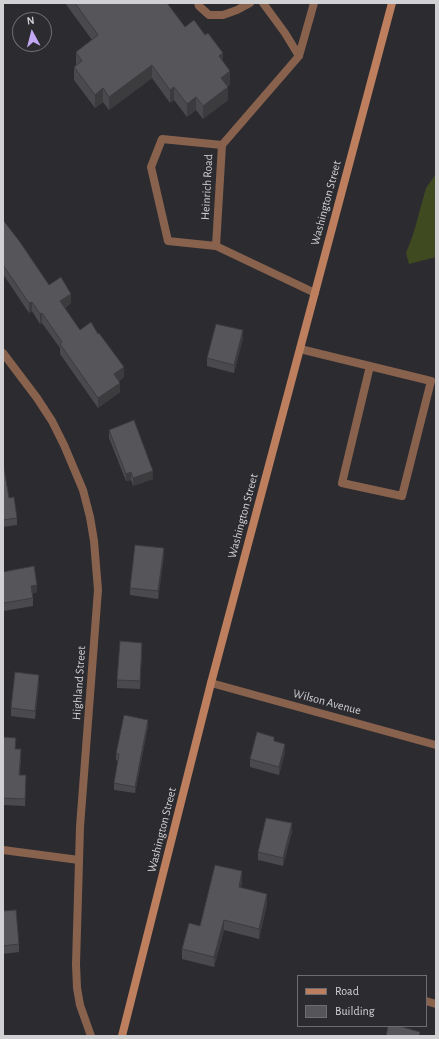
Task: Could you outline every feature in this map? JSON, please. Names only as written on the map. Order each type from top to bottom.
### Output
[{"type":"main road","name":"Washington Street","points":[[122,1036],[211,683],[392,3]]},
{"type":"street","points":[[198,3],[199,6],[209,15],[223,15],[250,3]]},
{"type":"street","points":[[262,3],[285,33],[299,56]]},
{"type":"street","name":"Heinrich Road","points":[[216,246],[222,145],[299,56],[314,3]]},
{"type":"street","points":[[222,145],[162,140],[151,167],[168,241],[216,246],[315,293]]},
{"type":"street","points":[[300,349],[370,366],[431,381],[402,496],[342,483],[370,366]]},
{"type":"street","name":"Highland Street","points":[[3,353],[52,420],[83,490],[94,541],[98,590],[80,827],[76,964],[77,988],[80,1005],[91,1036]]},
{"type":"street","name":"Wilson Avenue","points":[[211,683],[436,745]]},
{"type":"street","points":[[3,850],[79,860]]},
{"type":"green space","points":[[436,174],[436,257],[409,264],[406,253],[413,235],[426,188]]},
{"type":"building","points":[[75,3],[167,3],[185,27],[194,20],[205,35],[208,33],[223,53],[219,56],[230,71],[221,78],[228,87],[203,106],[196,97],[187,104],[174,87],[170,90],[152,65],[109,97],[103,88],[95,95],[74,67],[82,61],[76,52],[98,35]]},
{"type":"building","points":[[3,220],[49,285],[61,277],[71,294],[60,301],[80,330],[91,322],[98,334],[99,333],[124,367],[114,374],[120,383],[98,398],[60,344],[62,342],[42,313],[40,314],[32,302],[29,303],[3,265]]},
{"type":"building","points":[[216,324],[243,330],[234,365],[207,358]]},
{"type":"building","points":[[134,420],[153,471],[133,478],[131,472],[126,474],[109,430]]},
{"type":"building","points":[[3,463],[9,498],[14,497],[17,518],[3,520]]},
{"type":"building","points":[[135,545],[164,548],[158,591],[130,588]]},
{"type":"building","points":[[34,566],[37,585],[31,586],[33,598],[4,603],[3,572]]},
{"type":"building","points":[[120,641],[142,643],[140,681],[117,680]]},
{"type":"building","points":[[15,672],[39,675],[35,711],[11,708]]},
{"type":"building","points":[[124,715],[148,720],[135,787],[114,783],[119,754],[116,754]]},
{"type":"building","points":[[257,732],[274,737],[274,741],[285,744],[279,767],[250,759]]},
{"type":"building","points":[[3,737],[16,738],[15,749],[21,749],[19,775],[26,775],[25,799],[3,798]]},
{"type":"building","points":[[266,818],[292,823],[283,858],[258,852]]},
{"type":"building","points":[[215,865],[242,871],[239,887],[267,894],[259,929],[224,920],[214,957],[182,949],[189,923],[200,926]]},
{"type":"building","points":[[16,910],[19,944],[3,946],[3,911]]},
{"type":"building","points":[[388,1027],[402,1027],[420,1032],[419,1036],[386,1036]]}]
